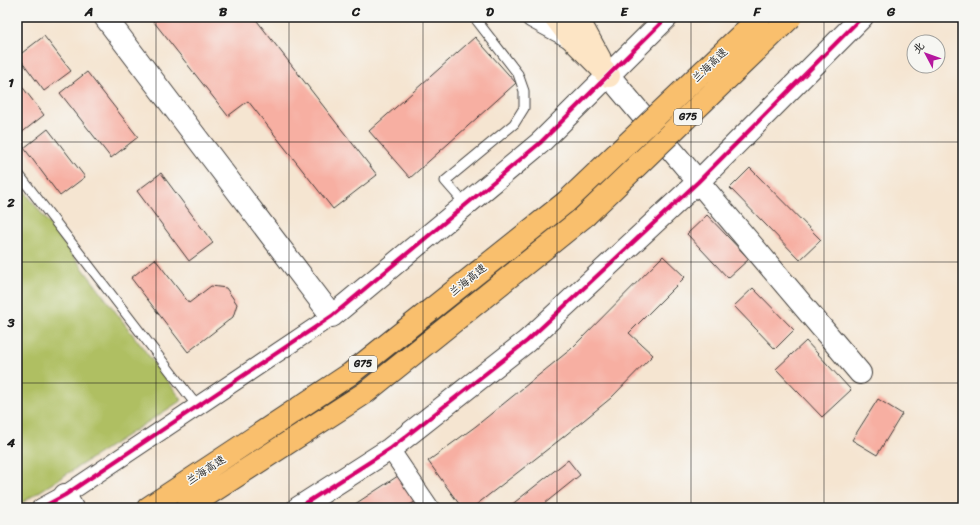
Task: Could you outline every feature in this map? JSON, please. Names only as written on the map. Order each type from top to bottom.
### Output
[{"type":"highway","name":"兰海高速","points":[[148,508],[350,374],[566,202],[760,17]]},
{"type":"highway","name":"兰海高速","points":[[187,508],[365,393],[585,216],[791,17]]},
{"type":"main road","points":[[555,17],[577,24],[609,76]]},
{"type":"street","points":[[105,17],[332,316]]},
{"type":"street","points":[[533,17],[577,24]]},
{"type":"street","points":[[41,508],[69,501],[197,406],[332,316],[540,144],[667,17]]},
{"type":"street","points":[[298,508],[390,449],[527,341],[698,182],[862,17]]},
{"type":"street","points":[[609,76],[860,373]]},
{"type":"street","points":[[390,449],[430,508]]},
{"type":"lane","points":[[466,205],[445,181],[514,124],[524,108],[524,91],[518,74],[474,17]]},
{"type":"lane","points":[[17,172],[197,406]]},
{"type":"green space","points":[[17,181],[182,400],[17,506]]},
{"type":"building","points":[[150,17],[254,17],[377,175],[333,209],[248,101],[228,116]]},
{"type":"building","points":[[44,36],[71,71],[44,91],[18,56]]},
{"type":"building","points":[[475,37],[516,83],[410,178],[369,131]]},
{"type":"building","points":[[87,72],[138,137],[111,158],[60,93]]},
{"type":"building","points":[[17,80],[44,115],[20,134],[17,130]]},
{"type":"building","points":[[48,129],[85,177],[60,196],[24,148]]},
{"type":"building","points":[[750,168],[821,240],[800,260],[730,188]]},
{"type":"building","points":[[161,173],[213,243],[189,261],[137,191]]},
{"type":"building","points":[[707,215],[749,259],[728,278],[687,234]]},
{"type":"building","points":[[663,256],[685,277],[629,333],[653,355],[611,398],[562,438],[472,508],[462,508],[428,461],[476,426],[571,349]]},
{"type":"building","points":[[155,259],[189,303],[211,286],[226,288],[237,304],[233,317],[188,352],[131,278]]},
{"type":"building","points":[[753,288],[794,330],[775,349],[734,306]]},
{"type":"building","points":[[806,341],[851,390],[822,417],[776,369]]},
{"type":"building","points":[[878,399],[902,414],[877,455],[852,440]]},
{"type":"building","points":[[568,460],[580,475],[539,508],[512,508],[510,506]]},
{"type":"building","points":[[404,472],[421,498],[405,508],[349,508]]},
{"type":"cycle path","points":[[41,508],[65,495],[332,316],[540,143],[667,17]]},
{"type":"cycle path","points":[[298,508],[390,449],[527,341],[698,182],[862,17]]}]
